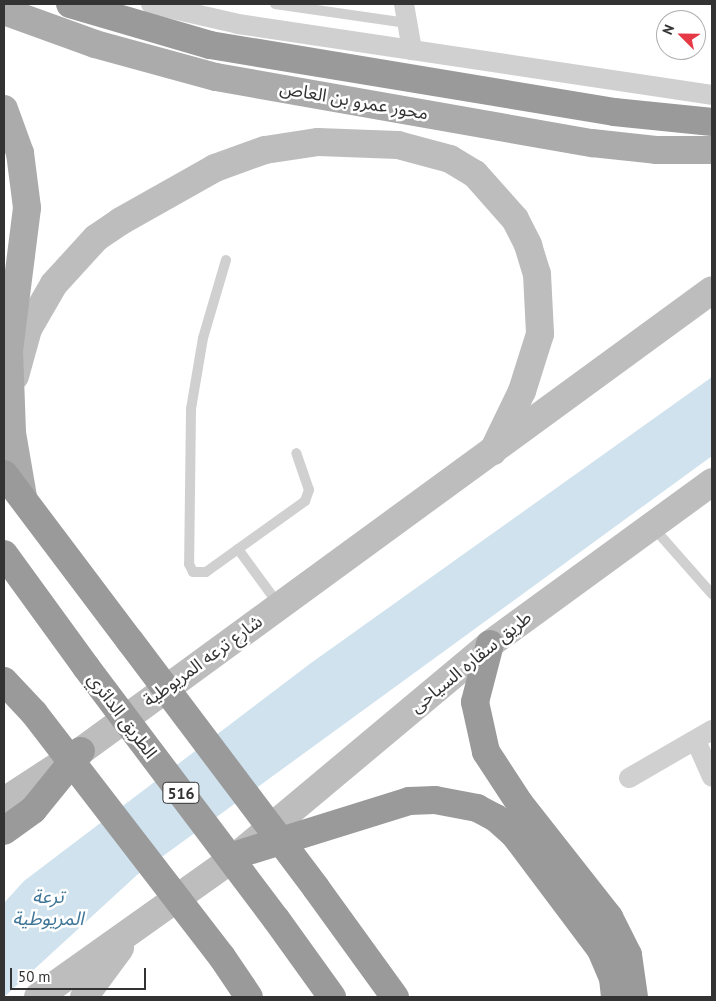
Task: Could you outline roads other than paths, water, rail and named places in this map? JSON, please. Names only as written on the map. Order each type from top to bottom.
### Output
[{"type":"highway","points":[[70,4],[210,45],[614,112],[712,122]]},
{"type":"highway","points":[[4,474],[316,888],[395,997]]},
{"type":"highway","name":"الطريق الدائري","points":[[4,554],[332,997]]},
{"type":"highway","points":[[490,644],[475,702],[486,752],[520,804],[608,917],[628,954],[634,997]]},
{"type":"highway","points":[[4,681],[34,712],[235,982]]},
{"type":"highway","points":[[4,830],[33,810],[81,751]]},
{"type":"highway","points":[[239,854],[409,801],[435,800],[477,808],[514,834],[601,950],[613,978],[615,997]]},
{"type":"main road","name":"محور عمرو بن العاص","points":[[4,11],[95,44],[216,77],[608,145],[712,150]]},
{"type":"main road","points":[[4,109],[20,153],[27,208],[9,350],[12,405],[23,497]]},
{"type":"main road","points":[[12,405],[28,329],[54,284],[96,238],[191,180],[240,158],[292,145],[371,142],[441,156],[475,174],[510,213],[528,245],[540,294],[540,334],[522,391],[493,451]]},
{"type":"main road","points":[[279,605],[712,290]]},
{"type":"main road","name":"طريق سقاره السياحى","points":[[239,854],[490,644],[712,482]]},
{"type":"main road","name":"شارع ترعه المريوطية","points":[[4,801],[81,751],[279,605]]},
{"type":"main road","points":[[38,997],[239,854]]},
{"type":"main road","points":[[84,997],[133,930]]},
{"type":"street","points":[[150,4],[214,11],[412,50],[712,95]]},
{"type":"street","points":[[406,13],[412,50]]},
{"type":"street","points":[[629,778],[704,736],[712,777]]},
{"type":"lane","points":[[275,4],[406,13]]},
{"type":"lane","points":[[226,260],[203,338],[191,409],[190,569],[203,574],[305,501],[309,490],[296,453]]},
{"type":"lane","points":[[652,526],[712,594]]},
{"type":"lane","points":[[238,549],[279,605]]},
{"type":"water","name":"ترعة المريوطية","points":[[712,377],[712,456],[137,875],[4,997],[4,903],[24,881],[311,663]]}]
